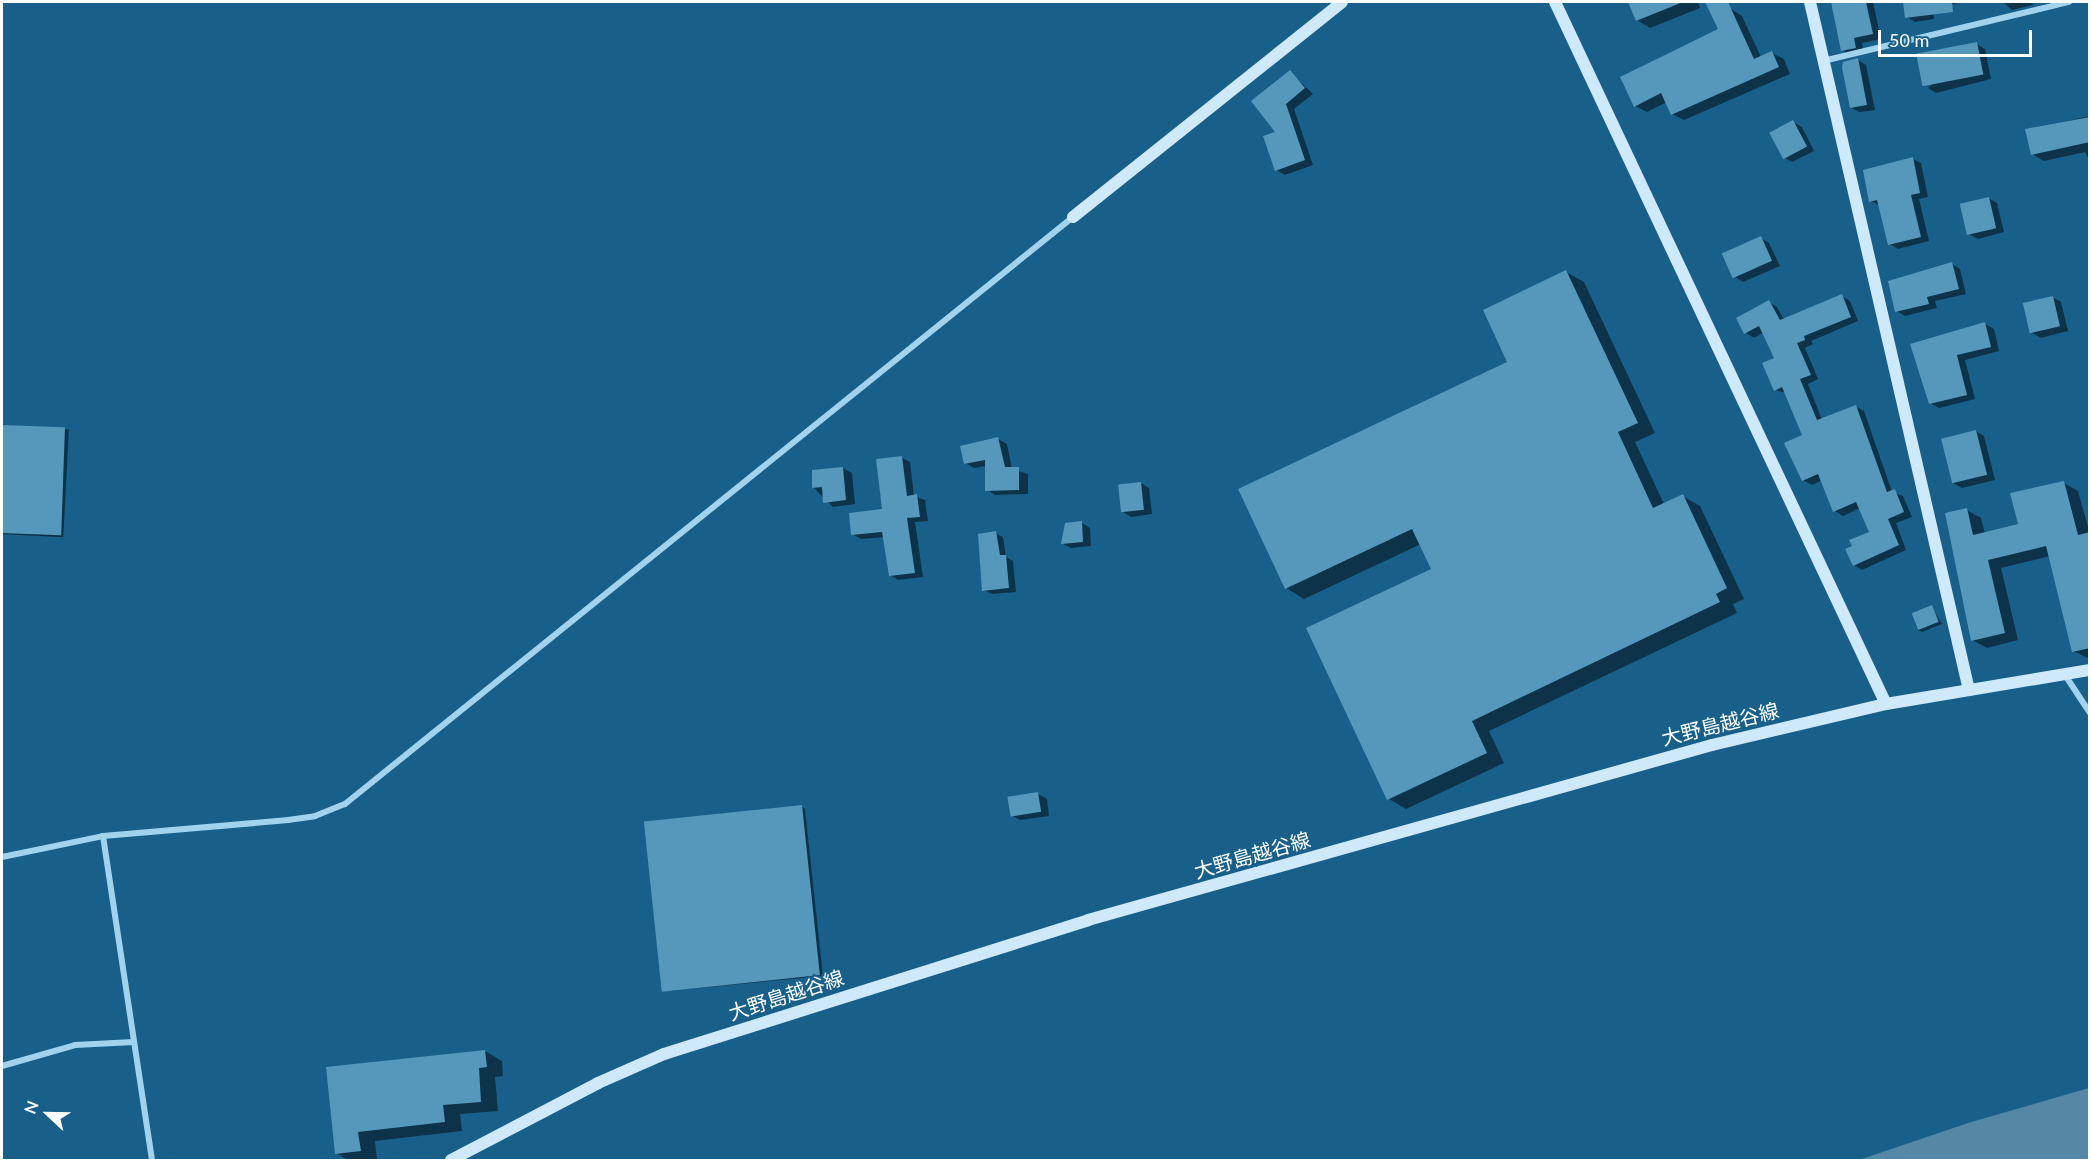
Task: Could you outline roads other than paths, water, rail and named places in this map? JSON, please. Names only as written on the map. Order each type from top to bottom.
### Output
[{"type":"street","points":[[2,857],[103,836],[315,816],[345,804],[1342,2]]},
{"type":"street","points":[[1555,2],[1886,704]]},
{"type":"street","points":[[1810,2],[1969,690]]},
{"type":"street","points":[[1823,61],[2069,2]]},
{"type":"street","name":"大野島越谷線","points":[[451,1161],[598,1083],[664,1054],[995,948],[1543,790],[1886,704],[2090,670]]},
{"type":"street","points":[[2064,675],[2090,713]]},
{"type":"street","points":[[103,836],[152,1161]]},
{"type":"street","points":[[2,1066],[75,1045],[134,1042]]},
{"type":"water","points":[[2089,1088],[2089,1160],[1859,1160],[1968,1123]]}]
